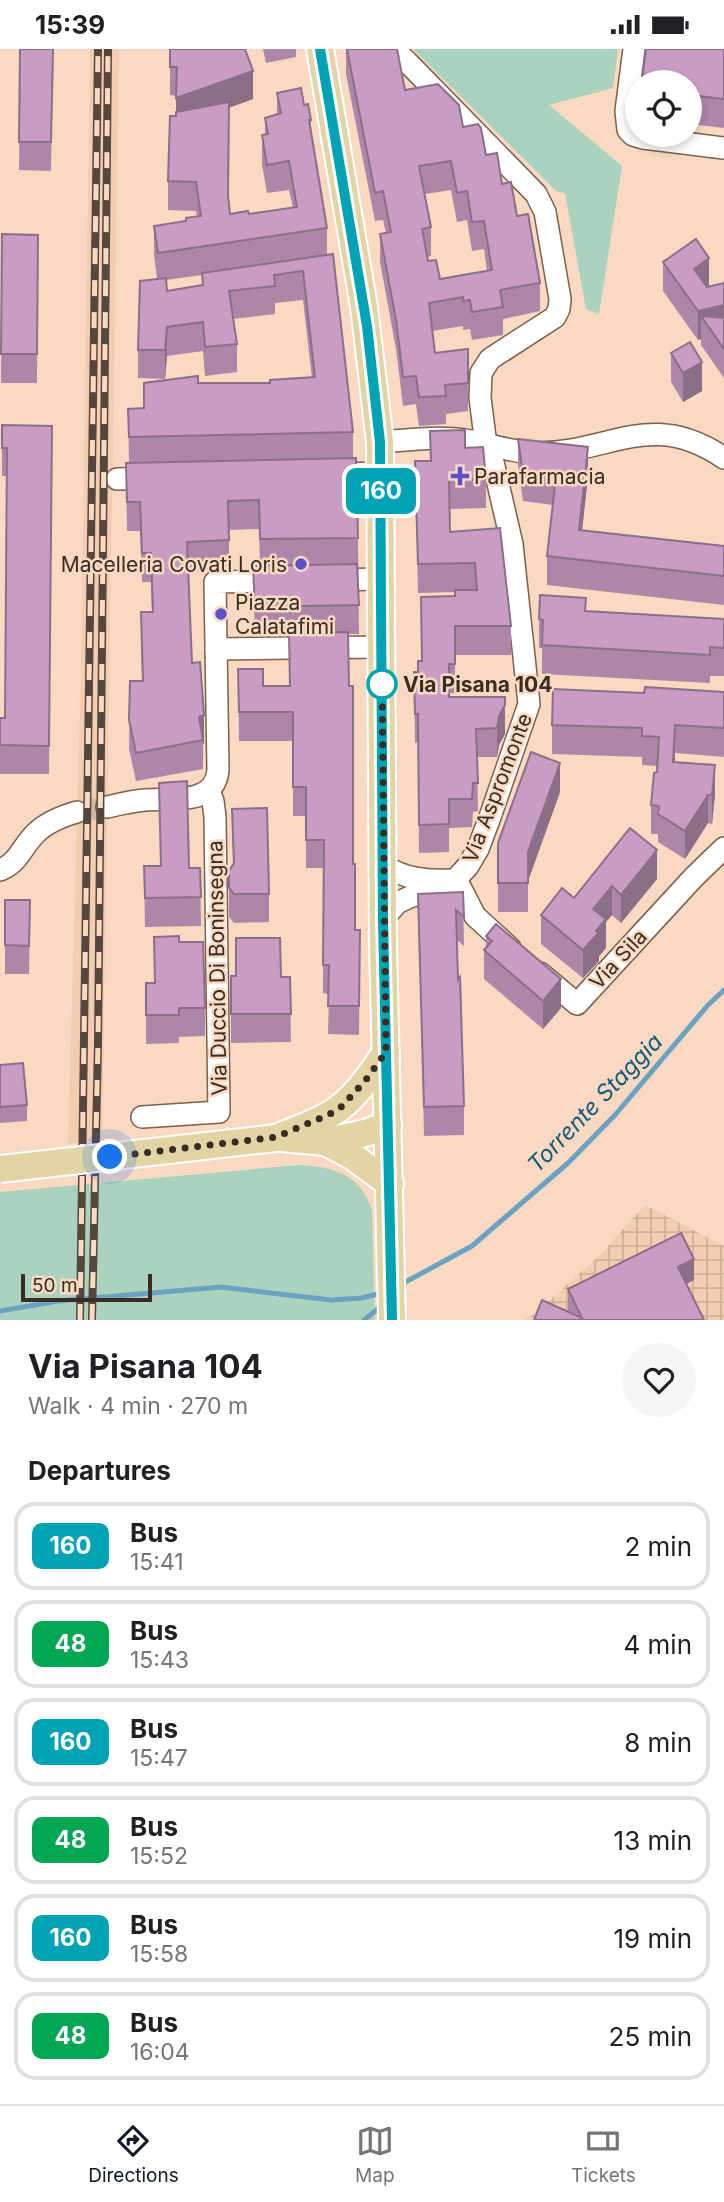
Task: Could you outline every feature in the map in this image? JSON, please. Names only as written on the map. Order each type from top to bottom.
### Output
[{"type":"main road","points":[[320,49],[349,267],[372,362],[380,442],[383,919],[392,1320]]},
{"type":"main road","points":[[276,1137],[328,1115],[354,1094],[386,1052]]},
{"type":"main road","points":[[328,1115],[352,1116],[388,1125]]},
{"type":"main road","points":[[0,1169],[276,1137],[325,1142],[388,1125]]},
{"type":"main road","points":[[325,1142],[361,1162],[390,1193]]},
{"type":"street","name":"Via Aspromonte","points":[[383,919],[393,905],[401,900],[436,892],[456,879],[468,866],[478,849],[529,704],[512,544],[493,462],[486,445],[479,389],[482,369],[490,359],[547,323],[559,309],[559,292],[544,208],[536,194],[415,70],[398,54],[388,49]]},
{"type":"street","points":[[634,49],[626,111],[628,130],[643,138],[724,148]]},
{"type":"street","points":[[380,442],[456,439],[515,451],[550,453],[643,433],[658,433],[690,440],[724,458]]},
{"type":"street","points":[[307,474],[381,473]]},
{"type":"street","points":[[117,479],[171,477]]},
{"type":"street","points":[[107,807],[141,800],[182,798],[209,790],[215,783],[215,582],[381,579]]},
{"type":"street","points":[[216,649],[382,647]]},
{"type":"street","points":[[529,704],[535,696],[549,694]]},
{"type":"street","name":"Via Duccio Di Boninsegna","points":[[142,1117],[219,1112],[215,817],[209,790]]},
{"type":"street","points":[[0,870],[17,860],[38,831],[77,812]]},
{"type":"street","name":"Via Sila","points":[[456,879],[472,911],[484,926],[577,1004],[724,848]]},
{"type":"street","name":"Via Aspromonte","points":[[383,865],[417,880],[456,879]]},
{"type":"shaded area","points":[[90,49],[119,49],[102,1139],[68,1144],[81,672]]},
{"type":"shaded area","points":[[645,1205],[724,1246],[724,1320],[525,1320],[600,1255]]},
{"type":"green space","points":[[413,49],[618,49],[613,88],[549,105],[622,166],[599,314],[586,309],[565,193],[556,191]]},
{"type":"green space","points":[[299,1165],[323,1168],[344,1175],[353,1180],[367,1198],[372,1210],[375,1320],[0,1320],[0,1192]]},
{"type":"building","points":[[20,49],[53,49],[51,142],[19,142]]},
{"type":"building","points":[[170,49],[245,49],[253,71],[176,98],[177,67],[170,67]]},
{"type":"building","points":[[347,49],[397,49],[405,90],[438,84],[459,105],[463,127],[478,124],[481,128],[486,155],[497,153],[502,184],[511,182],[517,216],[528,214],[540,283],[500,290],[503,307],[472,312],[470,300],[463,301],[463,297],[429,303],[435,353],[468,349],[468,383],[445,385],[446,396],[419,397],[416,376],[403,377],[396,320],[380,234],[391,232],[383,191],[375,193]],"holes":[[[451,161],[457,193],[467,191],[472,222],[484,221],[492,270],[440,279],[436,260],[428,261],[422,229],[431,227],[419,166]]]},
{"type":"building","points":[[646,49],[724,49],[724,99],[702,96],[702,70],[643,70]]},
{"type":"building","points":[[301,88],[304,105],[308,104],[311,120],[327,228],[158,253],[154,226],[201,216],[196,182],[168,181],[170,116],[176,116],[176,112],[229,102],[230,214],[297,207],[289,161],[267,165],[262,135],[268,134],[265,118],[281,113],[277,93]]},
{"type":"building","points":[[2,234],[38,235],[37,354],[1,354]]},
{"type":"building","points":[[696,239],[709,258],[694,269],[707,287],[724,283],[724,305],[698,311],[663,262]]},
{"type":"building","points":[[333,254],[353,432],[129,437],[128,409],[144,408],[144,383],[198,376],[198,383],[270,383],[270,380],[315,377],[303,271],[274,275],[275,286],[229,291],[237,344],[205,347],[203,322],[167,327],[165,350],[138,350],[140,281],[166,278],[167,291],[203,285],[202,273]]},
{"type":"building","points":[[701,316],[724,318],[724,349]]},
{"type":"building","points":[[690,342],[702,362],[683,373],[671,353]]},
{"type":"building","points":[[2,425],[52,426],[49,746],[0,745],[0,718],[5,718],[7,448],[2,448]]},
{"type":"building","points":[[465,430],[465,448],[483,447],[486,479],[449,480],[450,532],[500,528],[511,626],[455,626],[455,664],[449,664],[449,697],[505,697],[505,705],[497,728],[476,729],[478,783],[473,783],[472,799],[449,799],[449,824],[419,825],[418,714],[415,714],[414,672],[418,672],[418,661],[422,661],[421,597],[455,596],[455,590],[477,590],[475,563],[418,564],[415,461],[431,461],[430,431]]},
{"type":"building","points":[[518,439],[588,447],[579,530],[724,546],[724,576],[547,556],[556,476],[523,473]]},
{"type":"building","points":[[356,458],[358,538],[260,539],[259,500],[228,501],[229,540],[187,542],[192,663],[200,662],[204,715],[199,717],[203,740],[136,753],[129,720],[130,681],[143,681],[141,612],[153,612],[151,553],[142,553],[140,502],[127,502],[126,463]]},
{"type":"building","points":[[357,564],[359,605],[255,607],[253,566]]},
{"type":"building","points":[[540,595],[586,598],[585,611],[724,619],[724,648],[710,647],[710,655],[542,645]]},
{"type":"building","points":[[348,632],[349,686],[353,686],[353,864],[355,930],[360,930],[359,1006],[328,1006],[329,965],[323,965],[324,840],[306,840],[306,787],[293,787],[293,712],[239,712],[238,669],[263,669],[263,686],[290,686],[289,633]]},
{"type":"building","points":[[645,687],[724,692],[724,728],[675,725],[673,762],[715,765],[712,795],[708,795],[685,831],[658,814],[659,806],[651,805],[654,773],[657,772],[659,737],[642,736],[642,728],[552,725],[553,689],[644,693]]},
{"type":"building","points":[[531,752],[560,763],[528,852],[528,883],[498,883],[498,843]]},
{"type":"building","points":[[187,781],[189,868],[200,868],[201,897],[145,898],[144,866],[161,866],[159,783]]},
{"type":"building","points":[[267,808],[269,894],[234,894],[229,888],[229,871],[234,863],[232,809]]},
{"type":"building","points":[[630,828],[657,850],[621,895],[612,886],[593,909],[606,919],[596,931],[599,932],[583,950],[541,915],[562,888],[574,898]]},
{"type":"building","points":[[463,892],[464,917],[456,910],[464,1106],[424,1107],[418,894]]},
{"type":"building","points":[[5,900],[30,900],[29,946],[5,945]]},
{"type":"building","points":[[496,924],[561,979],[543,1001],[484,950],[492,941],[486,936]]},
{"type":"building","points":[[179,936],[179,942],[203,942],[205,1008],[179,1008],[179,1015],[146,1015],[146,983],[155,983],[154,937]]},
{"type":"building","points":[[236,938],[280,938],[281,977],[290,977],[291,1014],[231,1014],[231,976],[236,976]]},
{"type":"building","points":[[23,1063],[27,1105],[0,1107],[0,1065]]},
{"type":"building","points":[[681,1233],[694,1259],[678,1267],[704,1320],[534,1320],[542,1300],[582,1318],[568,1289]]},
{"type":"waterway","name":"Torrente Staggia","points":[[398,1286],[472,1246],[568,1163],[615,1115],[708,1005],[724,990]]},
{"type":"waterway","name":"Torrente Staggia","points":[[0,1311],[58,1301],[221,1287],[331,1300],[362,1298],[382,1293]]},
{"type":"waterway","points":[[364,1320],[384,1304]]},
{"type":"tunnel","points":[[77,812],[107,807]]},
{"type":"railway","points":[[80,1320],[98,49]]},
{"type":"railway","points":[[92,1320],[98,1043],[108,49]]},
{"type":"bus line","name":"160","points":[[320,49],[367,326],[380,442],[383,919],[392,1320]]},
{"type":"place","name":"Parafarmacia","points":[[460,476]]},
{"type":"place","name":"Macelleria Covati Loris","points":[[301,564]]},
{"type":"place","name":"Piazza Calatafimi","points":[[221,614]]},
{"type":"place","name":"Via Pisana 104","points":[[382,684]]},
{"type":"route","points":[[110,1157],[276,1137],[340,1108],[365,1081],[386,1052],[382,673],[382,684]]}]
